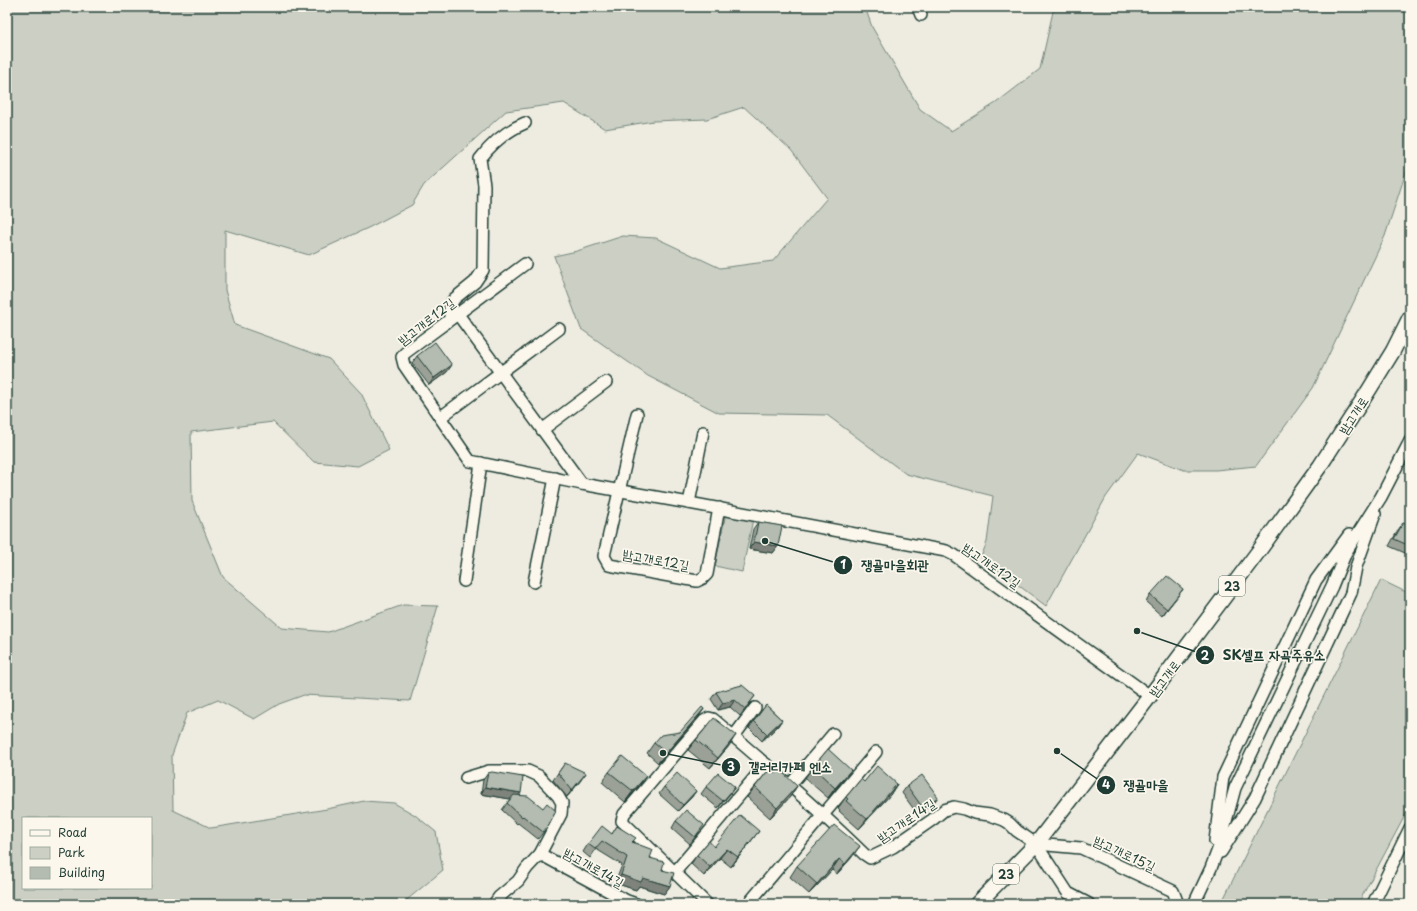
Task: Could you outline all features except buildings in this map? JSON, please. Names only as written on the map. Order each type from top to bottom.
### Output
[{"type":"main road","name":"밤고개로","points":[[977,904],[1036,844],[1150,696],[1320,466],[1369,390],[1410,317]]},
{"type":"street","points":[[525,123],[512,129],[489,147],[480,159],[484,185],[483,270],[475,282],[454,299],[450,308],[454,316],[500,372],[582,484]]},
{"type":"street","name":"밤고개로12길","points":[[525,264],[454,316],[405,354],[402,359],[404,365],[470,461],[582,484],[946,551],[954,555],[1150,696]]},
{"type":"street","points":[[440,417],[559,329]]},
{"type":"street","points":[[542,430],[606,382]]},
{"type":"street","points":[[619,490],[637,414]]},
{"type":"street","points":[[689,503],[703,432]]},
{"type":"street","points":[[1194,904],[1219,847],[1235,788],[1332,586],[1346,552],[1381,497],[1410,441]]},
{"type":"street","points":[[464,581],[481,463]]},
{"type":"street","points":[[534,582],[555,478]]},
{"type":"street","name":"밤고개로12길","points":[[619,490],[604,556],[609,565],[697,580],[703,578],[707,574],[719,508]]},
{"type":"street","points":[[1211,868],[1255,798],[1351,593],[1356,567],[1381,497]]},
{"type":"street","points":[[1211,868],[1223,778],[1316,580],[1351,532],[1381,497]]},
{"type":"street","points":[[734,736],[755,708]]},
{"type":"street","name":"밤고개로14길","points":[[675,872],[622,821],[624,814],[704,721],[709,718],[713,719],[734,736],[824,814],[864,854],[870,858],[893,847],[944,810],[954,808],[990,815],[1004,820],[1036,844]]},
{"type":"street","points":[[790,785],[833,734]]},
{"type":"street","points":[[748,904],[876,752]]},
{"type":"street","points":[[707,904],[675,872],[766,764]]},
{"type":"street","points":[[466,778],[489,771],[528,771],[539,776],[562,802],[561,814],[540,854],[527,868],[518,881],[499,897],[494,904]]},
{"type":"street","points":[[1373,904],[1410,828]]},
{"type":"street","points":[[1036,844],[1068,893],[1089,904]]},
{"type":"street","name":"밤고개로15길","points":[[1036,844],[1081,848],[1173,891],[1178,904]]},
{"type":"street","name":"밤고개로14길","points":[[540,854],[627,901],[636,904]]},
{"type":"green space","points":[[7,7],[865,7],[872,27],[920,109],[951,131],[996,103],[1040,69],[1054,7],[1397,7],[1410,12],[1410,160],[1385,236],[1313,388],[1256,466],[1216,470],[1184,470],[1138,453],[1106,497],[1046,606],[981,557],[987,542],[993,496],[906,474],[827,415],[719,413],[648,376],[581,329],[554,256],[577,251],[623,236],[656,238],[720,268],[773,261],[827,198],[791,150],[744,107],[707,119],[653,121],[605,129],[564,103],[506,111],[424,185],[412,205],[370,227],[309,255],[225,230],[225,290],[235,325],[329,359],[361,393],[389,450],[358,466],[314,462],[273,422],[191,432],[192,501],[223,577],[282,628],[328,632],[403,605],[438,606],[410,701],[304,695],[279,704],[254,719],[218,700],[187,713],[172,755],[173,810],[211,828],[327,809],[364,801],[394,803],[415,815],[436,832],[443,870],[402,904],[7,904]]},
{"type":"green space","points":[[726,513],[753,519],[742,572],[715,566]]},
{"type":"green space","points":[[1381,580],[1410,594],[1410,806],[1358,904],[1221,904]]},
{"type":"place","name":"쟁골마을회관","points":[[765,541]]},
{"type":"place","name":"SK셀프 자곡주유소","points":[[1137,631]]},
{"type":"place","name":"쟁골마을","points":[[1057,751]]},
{"type":"place","name":"갤러리카페 엔소","points":[[663,753]]}]
